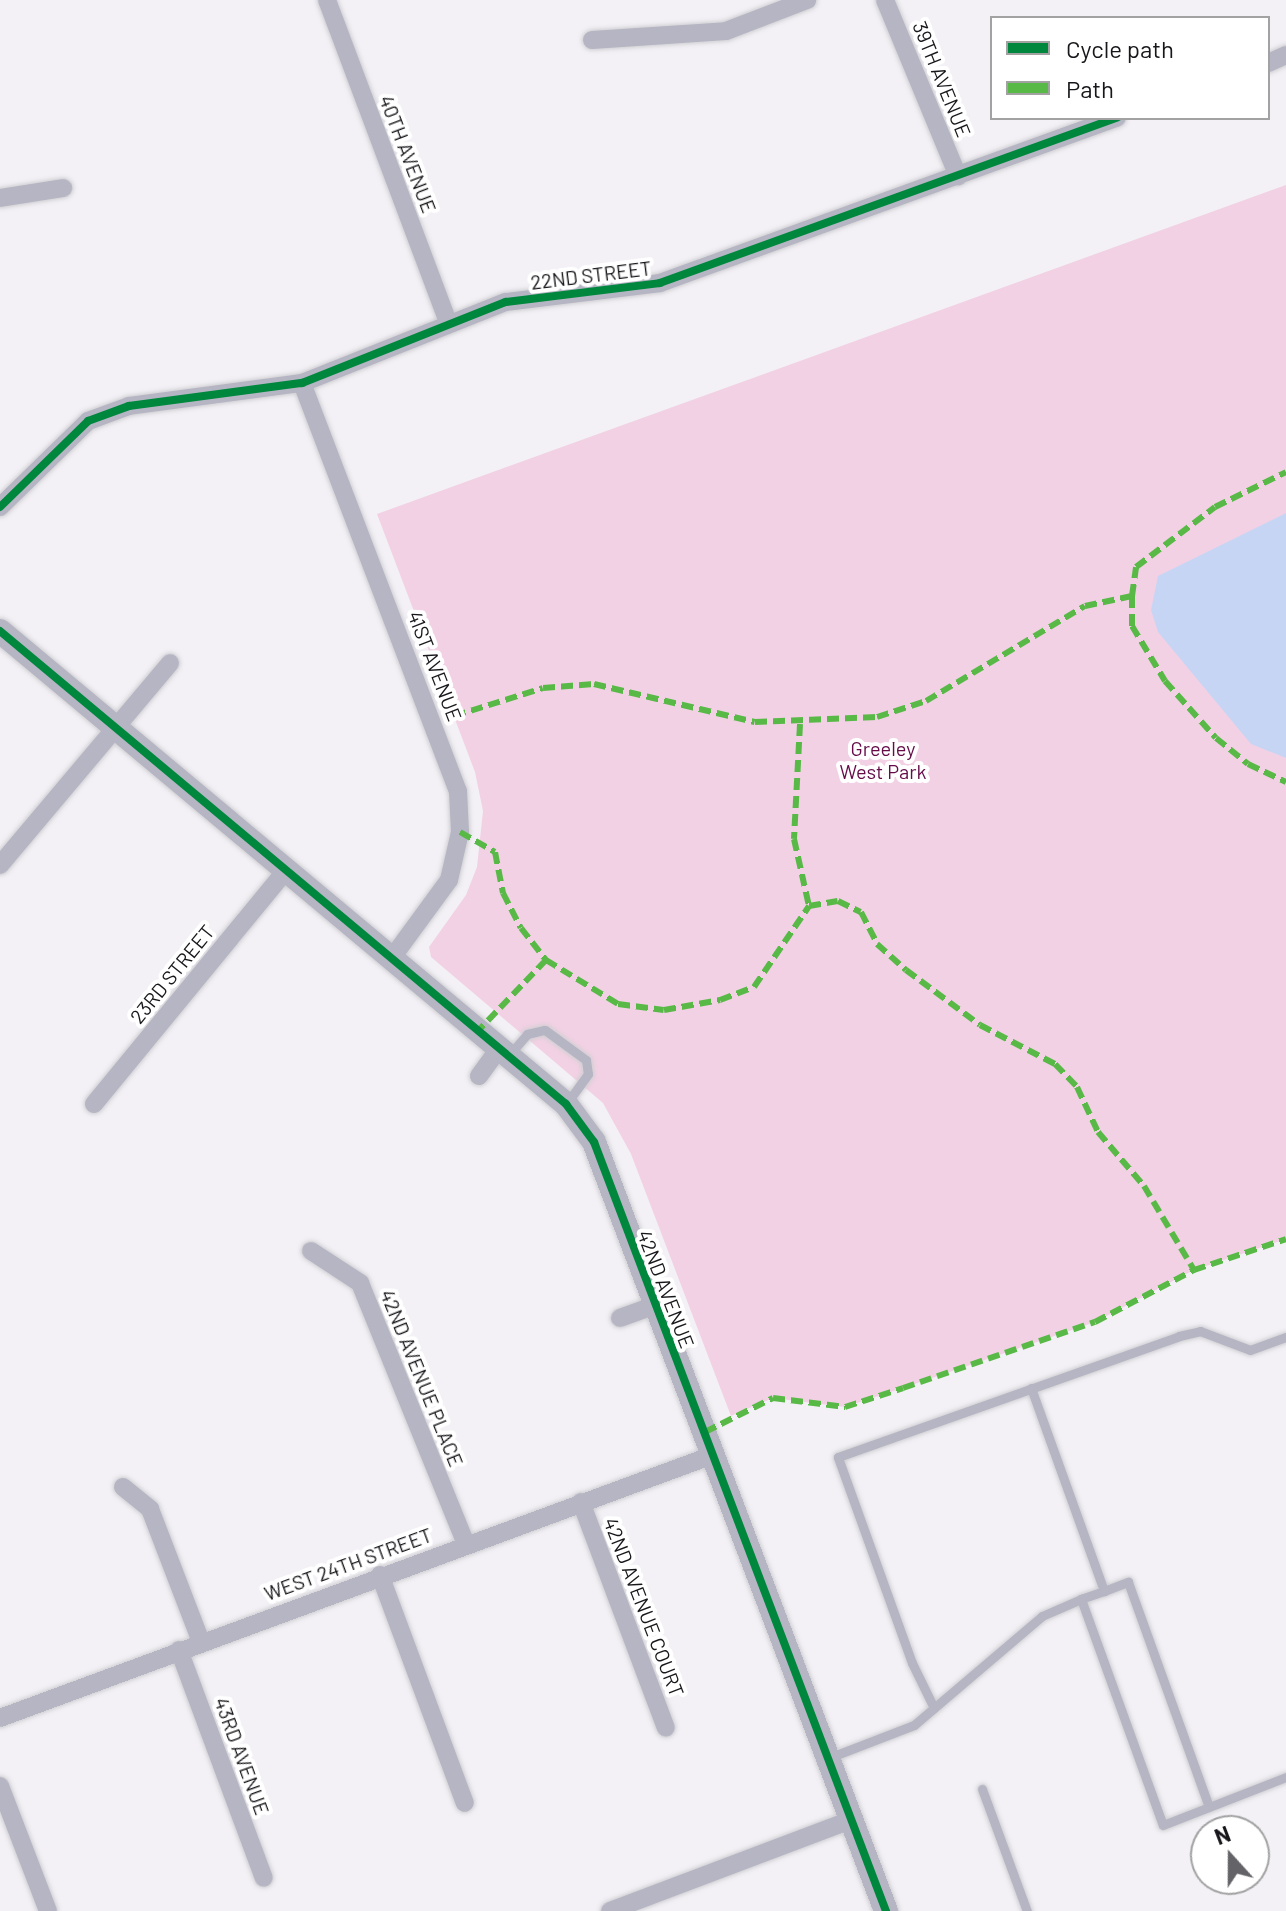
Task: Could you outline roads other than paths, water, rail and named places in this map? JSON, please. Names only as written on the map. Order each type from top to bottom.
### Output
[{"type":"street","name":"40TH AVENUE","points":[[327,0],[449,324]]},
{"type":"street","points":[[592,40],[726,31],[807,0]]},
{"type":"street","name":"39TH AVENUE","points":[[885,0],[958,176]]},
{"type":"street","name":"22ND STREET","points":[[0,507],[88,421],[129,406],[302,383],[506,302],[660,283],[1112,120]]},
{"type":"street","points":[[0,198],[63,188]]},
{"type":"street","name":"41ST AVENUE","points":[[302,383],[458,791],[460,832],[449,880],[392,958]]},
{"type":"street","name":"42ND AVENUE","points":[[0,631],[284,873],[392,958],[502,1054],[566,1104],[594,1142],[653,1306],[713,1455],[886,1911]]},
{"type":"street","points":[[0,865],[170,663]]},
{"type":"street","name":"23RD STREET","points":[[94,1104],[284,873]]},
{"type":"street","points":[[479,1076],[502,1054]]},
{"type":"street","name":"42ND AVENUE PLACE","points":[[311,1251],[360,1283],[466,1544]]},
{"type":"street","points":[[620,1318],[653,1306]]},
{"type":"street","name":"WEST 24TH STREET","points":[[0,1718],[380,1575],[713,1455]]},
{"type":"street","points":[[123,1487],[150,1509],[201,1642]]},
{"type":"street","name":"42ND AVENUE COURT","points":[[581,1502],[666,1728]]},
{"type":"street","points":[[380,1575],[465,1803]]},
{"type":"street","name":"43RD AVENUE","points":[[179,1650],[264,1878]]},
{"type":"street","points":[[0,1786],[48,1911]]},
{"type":"street","points":[[610,1911],[851,1820]]},
{"type":"lane","points":[[502,1054],[527,1034],[545,1030],[586,1060],[588,1074],[566,1104]]},
{"type":"lane","points":[[934,1708],[912,1663],[838,1457],[1200,1331],[1250,1350],[1286,1337]]},
{"type":"lane","points":[[1031,1388],[1104,1591]]},
{"type":"lane","points":[[828,1758],[878,1742],[934,1708],[1042,1616],[1128,1582],[1209,1807]]},
{"type":"lane","points":[[1081,1599],[1163,1825],[1286,1777]]},
{"type":"lane","points":[[982,1789],[1027,1911]]},
{"type":"water","points":[[1286,513],[1286,758],[1251,744],[1158,632],[1151,610],[1158,576]]},
{"type":"park label","name":"Greeley West Park","points":[[883,760]]}]
